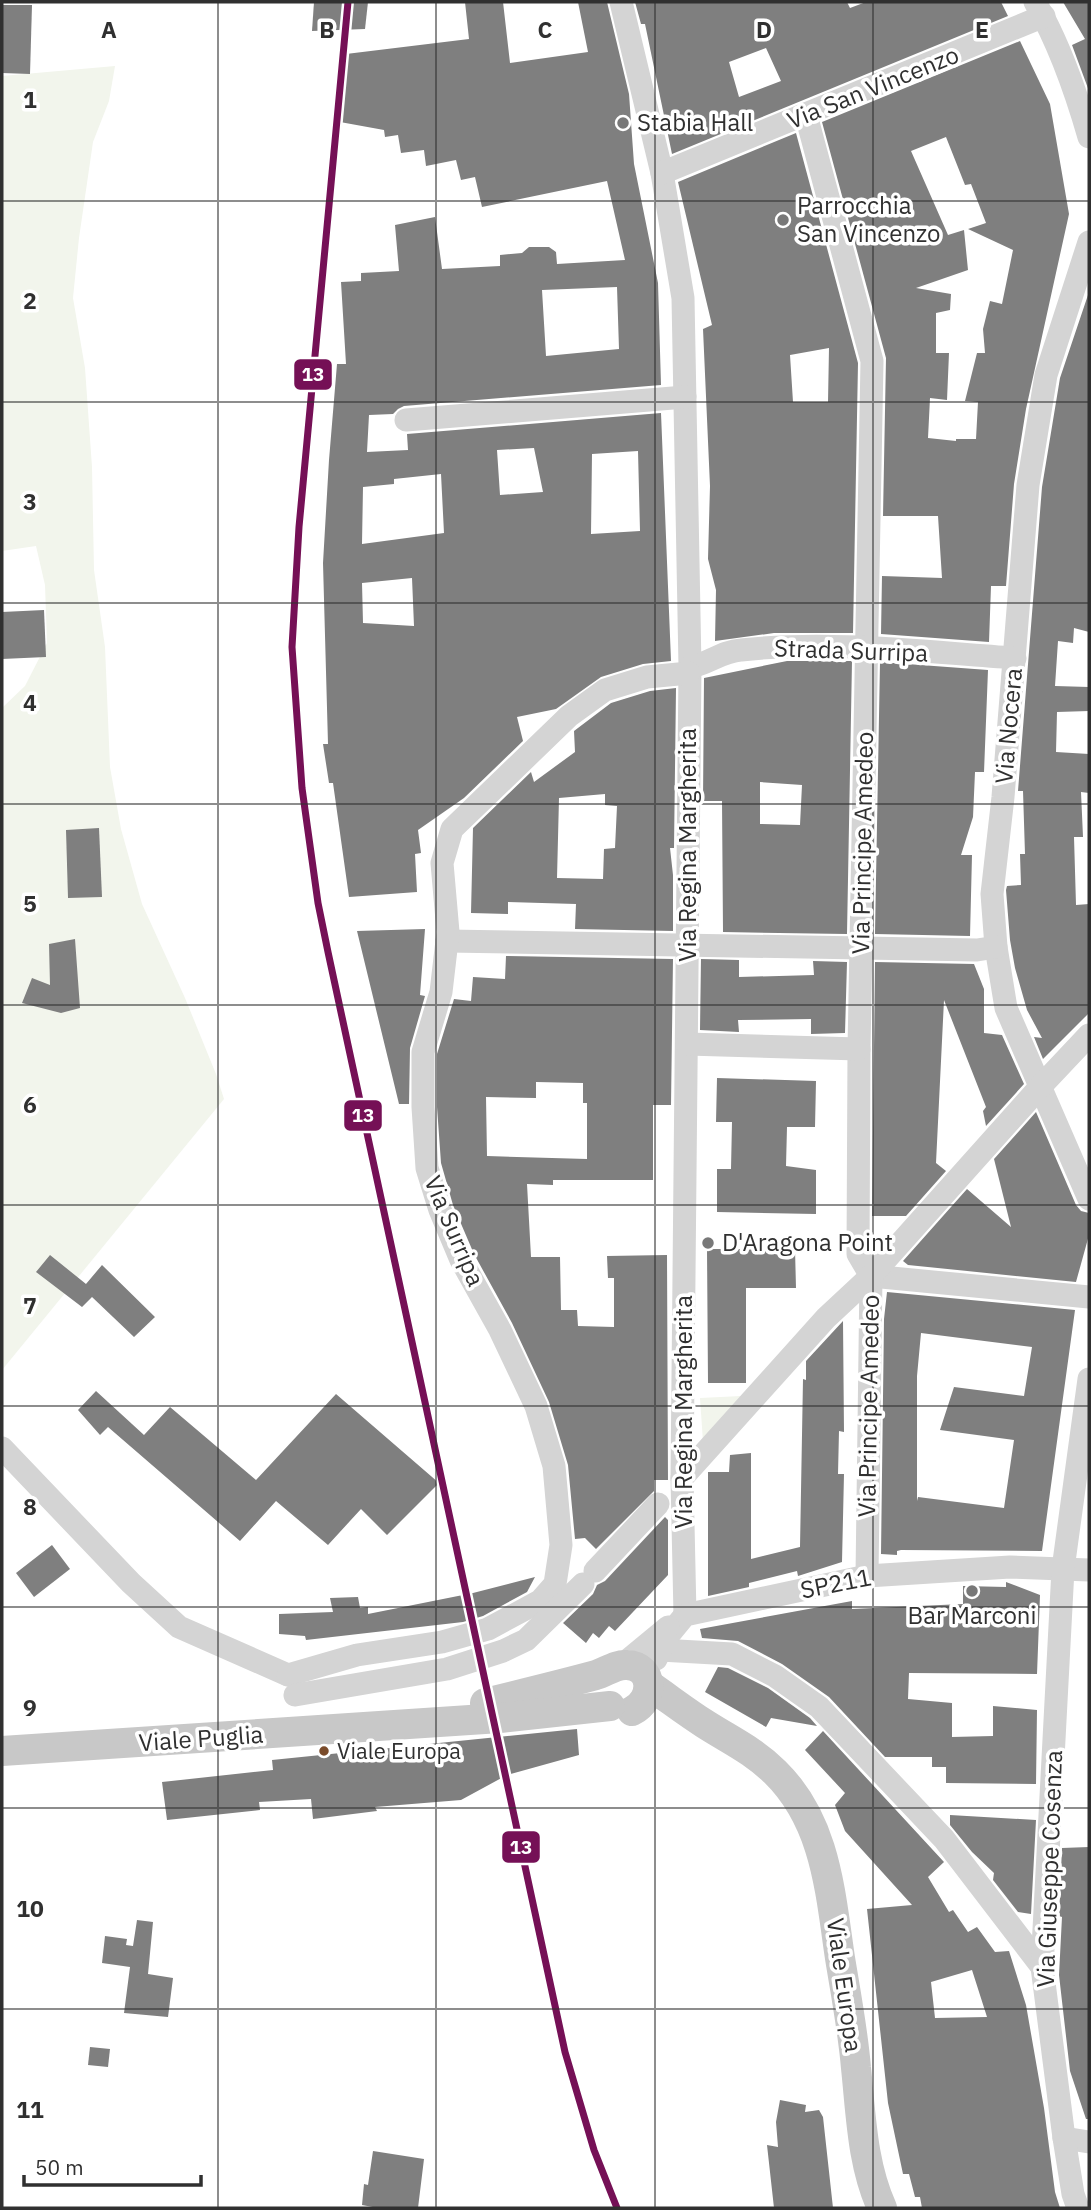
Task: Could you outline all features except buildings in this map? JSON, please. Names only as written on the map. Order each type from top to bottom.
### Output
[{"type":"main road","points":[[632,1675],[645,1701],[621,1708],[602,1692],[604,1677],[632,1675],[708,1726]]},
{"type":"main road","name":"Viale Puglia","points":[[399,1725],[632,1675]]},
{"type":"main road","name":"Viale Puglia","points":[[2,1751],[299,1733],[621,1708],[708,1726]]},
{"type":"main road","name":"Viale Europa","points":[[708,1726],[751,1751],[776,1772],[794,1794],[812,1824],[823,1852],[855,2054],[863,2139],[882,2208]]},
{"type":"street","name":"Via Regina Margherita","points":[[621,2],[662,173],[683,298],[690,670],[682,1478],[685,1615]]},
{"type":"street","name":"Via San Vincenzo","points":[[662,173],[806,115],[1039,9]]},
{"type":"street","points":[[1039,9],[1080,108],[1089,137]]},
{"type":"street","name":"Via Principe Amedeo","points":[[806,115],[872,361],[859,1049],[858,1254],[871,1276],[867,1576]]},
{"type":"street","name":"Via Nocera","points":[[1089,242],[1046,375],[1028,485],[1003,797],[992,894],[996,947],[1006,1008],[1089,1199]]},
{"type":"street","points":[[406,420],[685,397]]},
{"type":"street","name":"Strada Surripa","points":[[690,670],[737,650],[777,647],[867,648],[1014,658]]},
{"type":"street","name":"Via Surripa","points":[[291,1685],[357,1655],[442,1642],[488,1629],[540,1601],[555,1584],[561,1545],[554,1466],[536,1406],[500,1329],[461,1260],[440,1210],[427,1168],[423,1052],[441,992],[447,942],[442,863],[452,829],[569,716],[604,690],[647,677],[690,670]]},
{"type":"street","points":[[447,942],[977,950],[996,947]]},
{"type":"street","points":[[682,1478],[826,1318],[871,1276],[1089,1035]]},
{"type":"street","points":[[687,1044],[859,1049]]},
{"type":"street","points":[[871,1276],[1089,1297]]},
{"type":"street","points":[[1063,1569],[1089,1379]]},
{"type":"street","points":[[2,1448],[131,1583],[178,1627],[291,1685],[447,1669],[503,1651],[526,1640],[658,1504]]},
{"type":"street","points":[[558,1564],[579,1570],[591,1562],[592,1575]]},
{"type":"street","name":"SP211","points":[[685,1615],[867,1576],[1010,1567],[1089,1570]]},
{"type":"street","name":"Via Giuseppe Cosenza","points":[[1063,1569],[1042,1967],[1064,2138],[1073,2194],[1078,2208]]},
{"type":"street","points":[[632,1675],[660,1650],[685,1615]]},
{"type":"street","points":[[632,1675],[649,1640],[685,1615]]},
{"type":"street","points":[[660,1650],[732,1654],[775,1676],[819,1707],[944,1839],[1042,1967]]},
{"type":"street","points":[[291,1685],[299,1733]]},
{"type":"street","points":[[1064,2138],[1089,2142]]},
{"type":"shaded area","points":[[115,66],[109,101],[93,142],[73,298],[85,368],[92,467],[94,570],[105,647],[110,767],[121,829],[142,904],[185,998],[224,1099],[2,1370],[2,708],[25,686],[47,643],[45,585],[36,546],[2,551],[2,76]]},
{"type":"shaded area","points":[[741,1396],[703,1442],[700,1398]]},
{"type":"transit line","name":"13","points":[[348,2],[299,527],[292,647],[302,788],[318,903],[328,952],[565,2052],[594,2150],[617,2208]]},
{"type":"place","name":"Stabia Hall","points":[[623,123]]},
{"type":"place","name":"Parrocchia San Vincenzo","points":[[783,220]]},
{"type":"place","name":"D'Aragona Point","points":[[708,1243]]},
{"type":"place","name":"Bar Marconi","points":[[972,1591]]},
{"type":"place","name":"Viale Europa","points":[[324,1751]]}]
